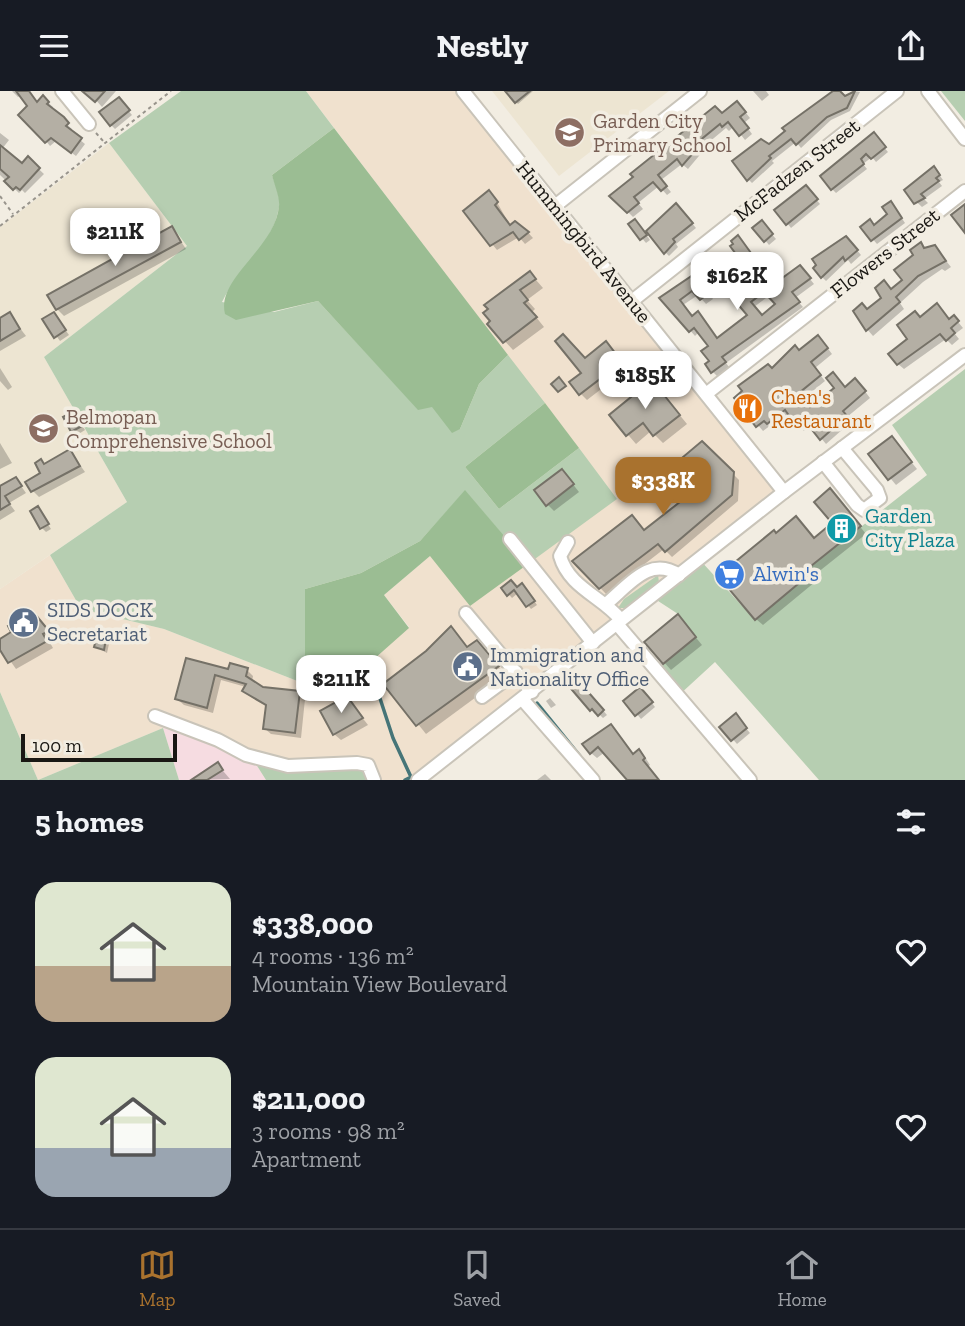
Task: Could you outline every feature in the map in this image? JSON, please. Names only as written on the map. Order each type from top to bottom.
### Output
[{"type":"street","points":[[62,91],[89,124]]},
{"type":"street","name":"Hummingbird Avenue","points":[[463,91],[784,492]]},
{"type":"street","points":[[555,206],[700,91]]},
{"type":"street","name":"McFadzen Street","points":[[632,302],[897,91]]},
{"type":"street","points":[[928,91],[965,139]]},
{"type":"street","name":"Flowers Street","points":[[706,394],[965,191]]},
{"type":"street","points":[[418,780],[434,776],[619,622],[784,492],[965,355]]},
{"type":"street","points":[[823,462],[857,505],[864,510],[870,508],[880,498],[877,490],[842,448]]},
{"type":"street","points":[[510,539],[593,643]]},
{"type":"street","points":[[568,542],[560,556],[562,563],[587,594],[606,604],[750,780]]},
{"type":"street","points":[[606,604],[652,568],[664,566],[679,575]]},
{"type":"street","points":[[466,613],[516,671],[527,696],[593,780]]},
{"type":"street","points":[[482,697],[516,671]]},
{"type":"street","points":[[155,716],[218,740],[246,755],[288,766],[357,763],[368,765],[374,780]]},
{"type":"path","points":[[0,226],[171,91]]},
{"type":"path","points":[[89,124],[104,143]]},
{"type":"path","points":[[0,196],[13,215]]},
{"type":"shaded area","points":[[306,91],[473,91],[784,492],[418,780],[369,780],[296,766],[163,728],[38,780],[0,692],[0,589],[50,555],[81,609],[164,629],[305,684],[409,627],[384,595],[431,555],[617,499]]},
{"type":"shaded area","name":"Garden City Primary School","points":[[492,91],[669,91],[559,176]]},
{"type":"shaded area","name":"Belmopan Comprehensive School","points":[[109,143],[187,246],[44,357],[127,502],[0,589],[0,227]]},
{"type":"shaded area","points":[[163,728],[249,753],[266,780],[179,780]]},
{"type":"green space","points":[[181,91],[306,91],[334,128],[272,175],[279,207],[270,234],[222,302],[274,312],[318,301],[418,409],[432,406],[460,429],[479,384],[508,355],[545,403],[465,467],[499,509],[579,448],[617,499],[528,564],[465,491],[420,541],[361,573],[305,589],[305,684],[164,629],[81,609],[50,555],[127,502],[44,357],[187,246],[109,143]]},
{"type":"green space","points":[[941,91],[965,91],[965,121]]},
{"type":"green space","points":[[334,128],[508,355],[479,384],[460,429],[452,433],[432,407],[418,410],[318,301],[236,320],[225,314],[229,288],[268,236],[275,222],[279,202],[272,175]]},
{"type":"green space","points":[[965,369],[965,780],[819,780],[715,662],[678,696],[657,670],[696,637],[678,614],[652,597],[699,559],[755,620],[810,574],[811,566],[927,475],[892,425]]},
{"type":"green space","points":[[545,403],[579,448],[499,509],[465,467]]},
{"type":"green space","points":[[465,490],[528,564],[470,606],[430,556],[384,595],[409,628],[365,667],[305,684],[305,589],[361,573],[420,541]]},
{"type":"green space","points":[[658,575],[659,582],[625,608],[618,608],[624,599]]},
{"type":"green space","points":[[0,692],[38,780],[0,780]]},
{"type":"green space","points":[[163,728],[179,780],[38,780]]},
{"type":"green space","points":[[249,753],[296,766],[364,769],[369,780],[266,780]]},
{"type":"building","points":[[16,91],[29,91],[37,102],[43,95],[49,102],[47,104],[64,117],[69,123],[66,126],[82,138],[71,153],[51,138],[45,143],[18,115],[27,106]]},
{"type":"building","points":[[82,91],[105,91],[95,102]]},
{"type":"building","points":[[505,91],[530,91],[515,103]]},
{"type":"building","points":[[833,91],[840,91],[845,96],[855,91],[847,108],[827,117],[796,145],[791,139],[769,156],[771,158],[747,181],[732,161],[761,139],[769,144],[785,131],[782,128]]},
{"type":"building","points":[[119,97],[130,110],[110,126],[99,112]]},
{"type":"building","points":[[737,101],[746,112],[740,117],[749,128],[739,136],[728,122],[722,127],[720,124],[698,142],[701,144],[682,166],[677,159],[658,175],[667,186],[661,191],[653,182],[634,197],[639,203],[627,213],[609,196],[633,177],[630,174],[715,106],[722,113]]},
{"type":"building","points":[[874,132],[886,147],[871,159],[866,154],[861,159],[864,164],[831,190],[820,176]]},
{"type":"building","points":[[0,145],[22,163],[28,156],[40,168],[20,190],[16,187],[13,190],[4,181],[9,177],[0,169]]},
{"type":"building","points":[[934,166],[940,175],[936,178],[939,181],[921,194],[925,198],[914,204],[904,190]]},
{"type":"building","points":[[806,185],[818,199],[786,225],[774,210]]},
{"type":"building","points":[[489,190],[498,202],[495,205],[510,225],[515,221],[529,232],[519,240],[513,232],[490,246],[463,211]]},
{"type":"building","points":[[891,201],[902,218],[871,241],[860,227],[870,219],[874,225],[887,214],[882,207]]},
{"type":"building","points":[[676,203],[693,223],[673,239],[675,242],[664,254],[646,231]]},
{"type":"building","points":[[965,204],[965,233],[951,215]]},
{"type":"building","points":[[635,219],[647,235],[640,240],[628,224]]},
{"type":"building","points":[[762,220],[773,234],[764,242],[752,228]]},
{"type":"building","points":[[172,226],[181,242],[56,310],[47,295]]},
{"type":"building","points":[[738,235],[751,253],[741,261],[730,246],[733,244],[731,241]]},
{"type":"building","points":[[846,236],[858,250],[845,261],[843,257],[821,278],[813,268],[816,265],[812,259]]},
{"type":"building","points":[[921,242],[924,248],[935,245],[946,261],[918,276],[896,297],[900,302],[866,331],[853,311],[862,303],[867,309],[881,298],[875,288],[884,280],[891,289],[902,280],[894,270],[913,255],[910,250]]},
{"type":"building","points":[[800,265],[811,278],[792,292],[800,302],[722,357],[726,362],[711,373],[705,364],[709,361],[701,351],[708,346],[694,328],[689,332],[659,298],[696,273],[709,293],[700,300],[692,291],[680,300],[692,316],[698,311],[717,338],[747,315],[736,302],[754,287],[752,285],[767,274],[774,284]],"holes":[[[764,292],[775,304],[762,315],[751,302]]]},
{"type":"building","points":[[530,271],[536,279],[520,290],[528,300],[524,303],[537,317],[503,343],[487,324],[490,321],[483,313],[488,309],[484,305]]},
{"type":"building","points":[[937,303],[949,319],[954,315],[959,321],[951,328],[955,333],[946,341],[940,334],[897,365],[888,354],[907,339],[897,325],[915,311],[920,317]]},
{"type":"building","points":[[10,312],[20,329],[0,341],[0,318]]},
{"type":"building","points":[[54,312],[66,330],[54,338],[42,319]]},
{"type":"building","points":[[563,334],[585,358],[606,341],[622,362],[579,395],[569,382],[581,373],[555,341]]},
{"type":"building","points":[[818,335],[828,348],[811,362],[821,375],[799,393],[810,407],[834,388],[826,378],[833,372],[845,387],[855,378],[866,391],[843,411],[847,416],[820,440],[805,421],[797,427],[785,410],[767,424],[764,421],[756,427],[734,398],[742,391],[738,386],[768,364],[772,368],[795,345],[799,350]]},
{"type":"building","points":[[559,377],[566,386],[558,392],[551,384]]},
{"type":"building","points":[[652,380],[680,415],[653,436],[643,423],[626,436],[609,415]]},
{"type":"building","points":[[74,411],[82,426],[71,432],[63,417]]},
{"type":"building","points":[[892,436],[912,462],[888,480],[868,454]]},
{"type":"building","points":[[702,441],[734,472],[732,495],[665,552],[658,544],[599,589],[572,561],[632,515],[644,530],[685,498],[664,473]]},
{"type":"building","points":[[70,449],[80,466],[31,492],[25,482],[40,473],[35,463],[41,459],[44,464]]},
{"type":"building","points":[[562,469],[574,484],[546,506],[534,490]]},
{"type":"building","points":[[16,477],[22,486],[5,496],[10,504],[0,510],[0,486]]},
{"type":"building","points":[[830,488],[861,526],[806,570],[810,574],[755,620],[718,576],[774,530],[776,533],[796,516],[814,538],[832,523],[814,502]]},
{"type":"building","points":[[38,506],[49,524],[40,529],[30,511]]},
{"type":"building","points":[[511,580],[517,587],[522,583],[535,601],[526,607],[514,590],[507,596],[501,588]]},
{"type":"building","points":[[35,614],[49,631],[43,634],[47,641],[8,663],[0,650],[0,639],[11,632],[8,626]]},
{"type":"building","points":[[678,614],[696,637],[663,664],[644,642]]},
{"type":"building","points":[[451,626],[467,647],[477,640],[499,666],[416,726],[383,684],[426,651]]},
{"type":"building","points":[[97,636],[106,639],[104,650],[94,647]]},
{"type":"building","points":[[186,658],[228,669],[230,663],[248,668],[246,676],[263,687],[300,691],[295,733],[263,729],[266,705],[242,691],[246,684],[215,675],[207,708],[175,699]]},
{"type":"building","points":[[575,677],[604,710],[598,716],[592,709],[590,711],[567,684]]},
{"type":"building","points":[[640,687],[653,702],[635,716],[623,701]]},
{"type":"building","points":[[347,696],[363,718],[333,735],[320,711]]},
{"type":"building","points":[[736,713],[747,728],[731,741],[719,727]]},
{"type":"building","points":[[611,724],[633,754],[639,749],[645,758],[643,760],[659,780],[627,780],[598,747],[590,754],[582,744]]},
{"type":"building","points":[[218,762],[223,770],[207,780],[191,780]]},
{"type":"waterway","points":[[372,674],[393,738],[411,777],[405,780]]},
{"type":"waterway","points":[[537,703],[580,756]]},
{"type":"place","name":"Garden City Primary School","points":[[570,133]]},
{"type":"place","name":"Chen's Restaurant","points":[[748,409]]},
{"type":"place","name":"Belmopan Comprehensive School","points":[[43,429]]},
{"type":"place","name":"Garden City Plaza","points":[[842,528]]},
{"type":"place","name":"Alwin's","points":[[730,574]]},
{"type":"place","name":"SIDS DOCK Secretariat","points":[[24,622]]},
{"type":"place","name":"Immigration and Nationality Office","points":[[467,667]]}]
